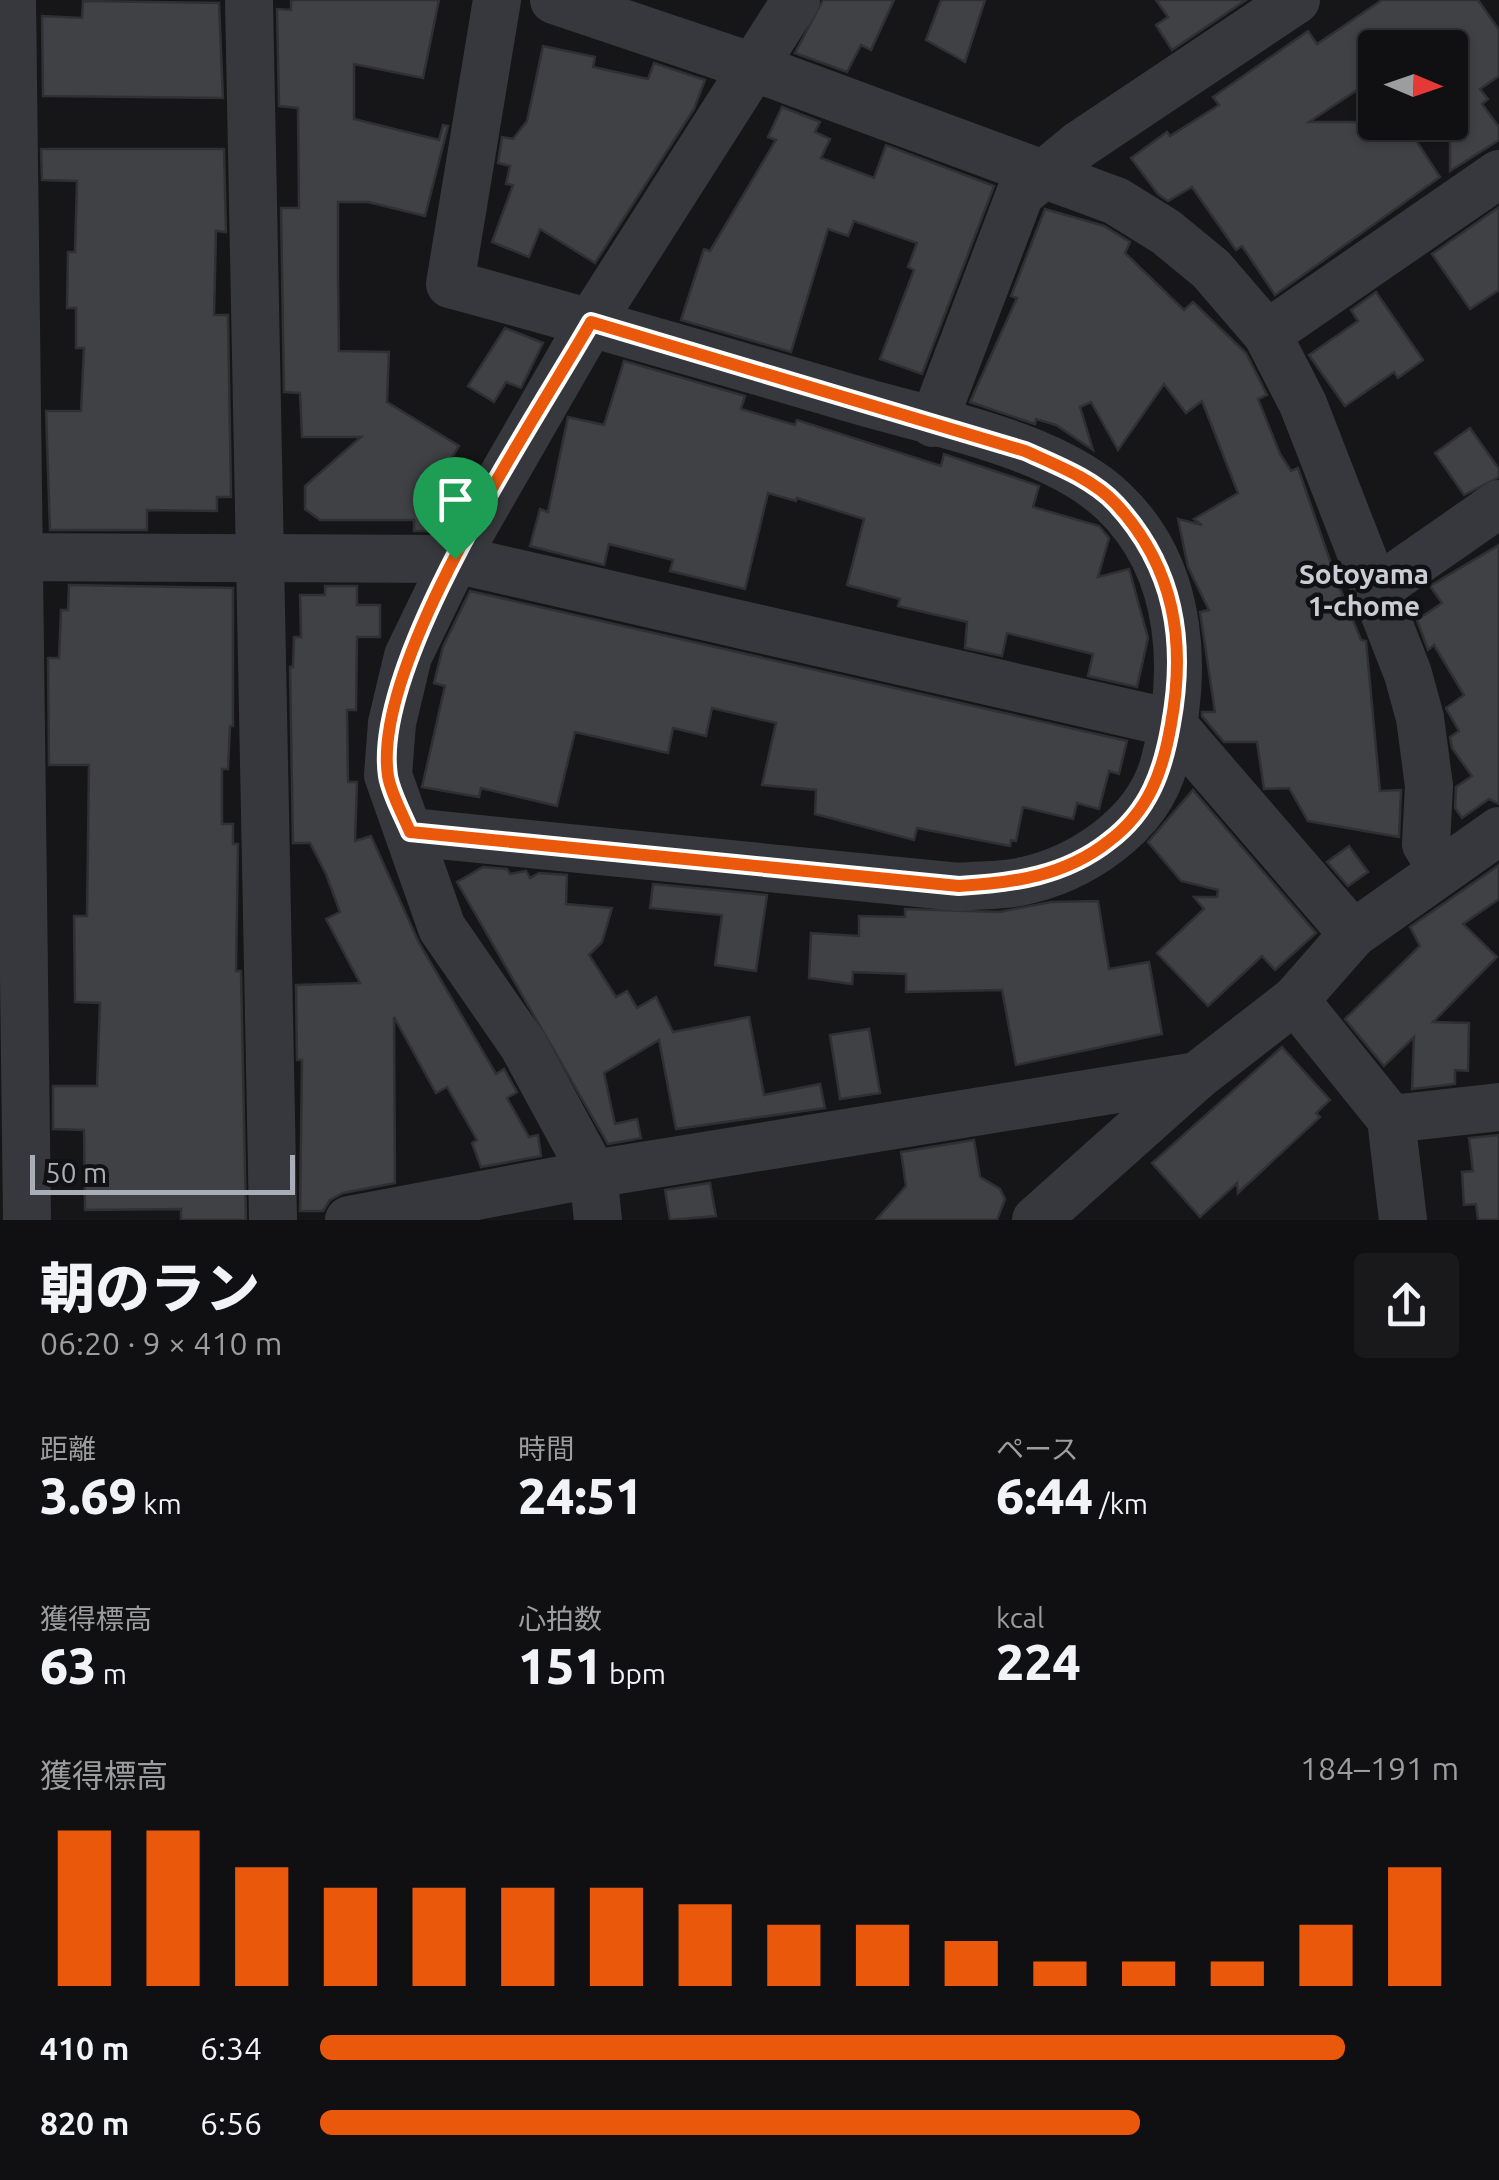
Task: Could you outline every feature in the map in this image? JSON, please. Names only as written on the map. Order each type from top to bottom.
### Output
[{"type":"street","points":[[12,0],[10,557],[27,1220]]},
{"type":"street","points":[[249,0],[272,1220]]},
{"type":"street","points":[[410,832],[940,885],[1019,882],[1065,868],[1109,842],[1144,806],[1164,766],[1180,679],[1178,629],[1153,555],[1115,503],[1074,473],[1025,451],[933,423],[450,284],[497,0]]},
{"type":"street","points":[[554,0],[753,67],[1116,202],[1166,232],[1211,269],[1267,334],[1303,404],[1420,718],[1429,786],[1426,844],[1442,870]]},
{"type":"street","points":[[598,1220],[593,1174],[524,1045],[442,928],[388,776],[392,723],[408,656],[455,559],[591,322],[796,0]]},
{"type":"street","points":[[933,423],[1020,194],[1041,174],[1296,0]]},
{"type":"street","points":[[1267,334],[1499,174]]},
{"type":"street","points":[[1374,592],[1499,504]]},
{"type":"street","points":[[10,557],[455,559],[1171,723],[1353,934]]},
{"type":"street","points":[[1036,1220],[1198,1076],[1295,1000],[1353,934],[1499,831]]},
{"type":"street","points":[[1295,1000],[1391,1119],[1403,1220]]},
{"type":"street","points":[[349,1220],[593,1174],[1198,1076]]},
{"type":"street","points":[[1391,1119],[1499,1107]]},
{"type":"building","points":[[291,0],[439,0],[423,78],[354,64],[354,119],[439,140],[443,125],[448,126],[425,216],[368,202],[338,202],[338,280],[339,351],[389,352],[387,402],[459,446],[436,485],[458,499],[439,531],[414,531],[414,520],[320,520],[305,509],[305,486],[361,437],[302,437],[300,393],[284,392],[281,208],[299,208],[298,108],[279,106],[277,9],[291,10]]},
{"type":"building","points":[[823,0],[894,0],[871,50],[861,45],[847,72],[795,53]]},
{"type":"building","points":[[941,0],[985,0],[965,62],[926,40]]},
{"type":"building","points":[[1156,0],[1246,0],[1172,50],[1156,25],[1168,17]]},
{"type":"building","points":[[1382,0],[1478,0],[1499,30],[1499,76],[1480,89],[1488,99],[1482,104],[1499,127],[1499,140],[1450,171],[1450,140],[1468,140],[1468,30],[1358,30],[1358,89],[1309,122],[1358,122],[1358,140],[1416,140],[1440,177],[1275,295],[1242,246],[1236,250],[1192,187],[1168,201],[1158,194],[1131,158],[1167,132],[1170,136],[1219,105],[1213,97],[1308,31],[1317,44]]},
{"type":"building","points":[[83,1],[219,3],[223,98],[43,96],[42,16],[82,18]]},
{"type":"building","points":[[543,46],[595,57],[593,67],[648,79],[654,63],[705,80],[694,109],[595,263],[540,229],[529,257],[492,242],[513,185],[506,184],[510,166],[498,163],[502,137],[513,139],[527,121]]},
{"type":"building","points":[[782,107],[820,122],[815,132],[830,139],[821,158],[874,178],[886,145],[994,186],[922,374],[880,359],[914,270],[908,267],[917,243],[854,221],[848,236],[828,229],[791,352],[681,320],[704,249],[710,251],[776,140],[768,137]]},
{"type":"building","points":[[41,149],[224,149],[226,232],[216,231],[214,315],[228,315],[231,497],[217,497],[217,511],[147,510],[147,530],[50,530],[46,411],[81,411],[84,348],[76,348],[76,308],[67,308],[68,252],[75,252],[77,181],[42,180]]},
{"type":"building","points":[[1499,207],[1499,290],[1470,309],[1432,254]]},
{"type":"building","points":[[1045,209],[1104,226],[1130,242],[1125,253],[1184,310],[1193,302],[1246,353],[1267,395],[1258,399],[1280,454],[1291,471],[1298,468],[1337,581],[1361,640],[1366,641],[1380,791],[1401,790],[1399,837],[1308,821],[1289,788],[1264,789],[1257,742],[1224,742],[1202,716],[1202,712],[1215,712],[1200,612],[1209,610],[1188,567],[1178,519],[1202,525],[1194,519],[1238,493],[1202,401],[1186,413],[1164,384],[1118,450],[1091,402],[1080,407],[1093,450],[1056,425],[1036,419],[1035,424],[970,402],[1017,298],[1011,296]]},
{"type":"building","points":[[1376,292],[1423,360],[1398,378],[1394,372],[1345,406],[1309,355],[1358,321],[1351,310]]},
{"type":"building","points":[[505,328],[543,343],[521,388],[506,382],[494,402],[468,386]]},
{"type":"building","points":[[624,361],[745,396],[741,409],[795,425],[797,420],[941,466],[944,454],[1039,486],[1033,507],[1099,526],[1109,538],[1098,577],[1129,569],[1148,638],[1137,687],[1088,676],[1093,654],[1007,633],[1002,656],[965,648],[967,622],[898,606],[900,599],[847,585],[864,519],[797,498],[796,501],[768,493],[745,589],[670,571],[673,560],[609,544],[604,565],[530,546],[540,509],[548,512],[568,417],[604,425]]},
{"type":"building","points":[[1470,428],[1499,469],[1499,477],[1464,495],[1435,453]]},
{"type":"building","points":[[1499,545],[1499,804],[1489,799],[1462,818],[1455,808],[1456,787],[1472,776],[1452,748],[1450,737],[1459,731],[1446,708],[1464,695],[1434,645],[1428,650],[1417,620],[1442,603],[1430,586]]},
{"type":"building","points":[[69,585],[233,588],[233,726],[228,769],[222,769],[222,824],[233,824],[233,844],[238,844],[236,971],[241,971],[246,1220],[181,1220],[181,1209],[85,1210],[84,1130],[53,1129],[53,1086],[97,1086],[100,1003],[75,1002],[74,916],[87,916],[89,765],[49,765],[48,658],[59,658],[61,610],[68,610]]},
{"type":"building","points":[[325,586],[357,586],[357,605],[380,605],[380,637],[357,637],[356,710],[347,710],[348,782],[357,782],[355,841],[371,836],[419,943],[496,1074],[504,1069],[517,1092],[507,1098],[529,1137],[538,1135],[541,1156],[481,1167],[472,1143],[477,1140],[447,1087],[436,1093],[394,1017],[395,1183],[343,1193],[330,1200],[323,1211],[300,1211],[302,1060],[297,1060],[296,985],[360,983],[326,919],[340,912],[326,874],[310,843],[293,843],[290,667],[294,637],[301,637],[300,595],[325,595]]},
{"type":"building","points":[[470,591],[1127,741],[1119,774],[1109,771],[1099,809],[1077,803],[1073,819],[1023,807],[1016,841],[1011,840],[1010,846],[917,828],[914,840],[815,814],[816,790],[762,785],[776,723],[712,708],[706,736],[673,728],[668,753],[575,732],[557,806],[481,788],[479,797],[422,787],[445,686],[434,683],[443,647]]},
{"type":"building","points":[[1193,790],[1316,933],[1275,970],[1262,956],[1208,1006],[1157,953],[1204,909],[1194,897],[1217,897],[1218,890],[1181,881],[1148,842]]},
{"type":"building","points":[[1349,846],[1368,872],[1348,886],[1327,862]]},
{"type":"building","points":[[1499,865],[1499,899],[1463,924],[1497,957],[1433,1022],[1469,1023],[1468,1071],[1455,1070],[1455,1084],[1412,1089],[1414,1037],[1384,1066],[1345,1019],[1420,946],[1410,927]]},
{"type":"building","points":[[483,867],[507,869],[510,874],[526,871],[530,878],[539,873],[567,875],[566,904],[612,908],[602,942],[589,955],[616,997],[627,991],[637,1008],[656,997],[673,1032],[749,1017],[764,1095],[820,1084],[825,1108],[676,1129],[659,1040],[604,1073],[615,1124],[637,1119],[641,1138],[608,1144],[457,882]]},
{"type":"building","points":[[653,884],[767,895],[756,971],[715,965],[722,915],[650,908]]},
{"type":"building","points":[[1098,901],[1109,969],[1149,962],[1162,1034],[1016,1065],[1002,990],[906,992],[906,974],[853,972],[852,984],[809,978],[811,933],[859,936],[859,916],[905,917],[905,909],[999,912],[1051,902]]},
{"type":"building","points":[[869,1029],[880,1093],[840,1099],[830,1035]]},
{"type":"building","points":[[1282,1047],[1330,1100],[1316,1113],[1320,1117],[1238,1193],[1237,1183],[1200,1217],[1152,1163]]},
{"type":"building","points":[[1499,1135],[1499,1220],[1478,1220],[1476,1204],[1464,1205],[1462,1172],[1473,1171],[1469,1138]]},
{"type":"building","points":[[974,1140],[980,1177],[1000,1189],[1005,1199],[997,1220],[876,1220],[906,1186],[901,1152]]},
{"type":"building","points":[[710,1183],[716,1216],[670,1220],[665,1190]]},
{"type":"district","name":"Sotoyama 1-chome","points":[[1364,590]]},
{"type":"route","points":[[591,322],[1025,451],[1074,473],[1115,503],[1153,555],[1178,629],[1180,679],[1164,766],[1144,806],[1109,842],[1065,868],[1019,882],[959,886],[410,832],[388,776],[392,723],[408,656],[455,559],[591,322]]}]
